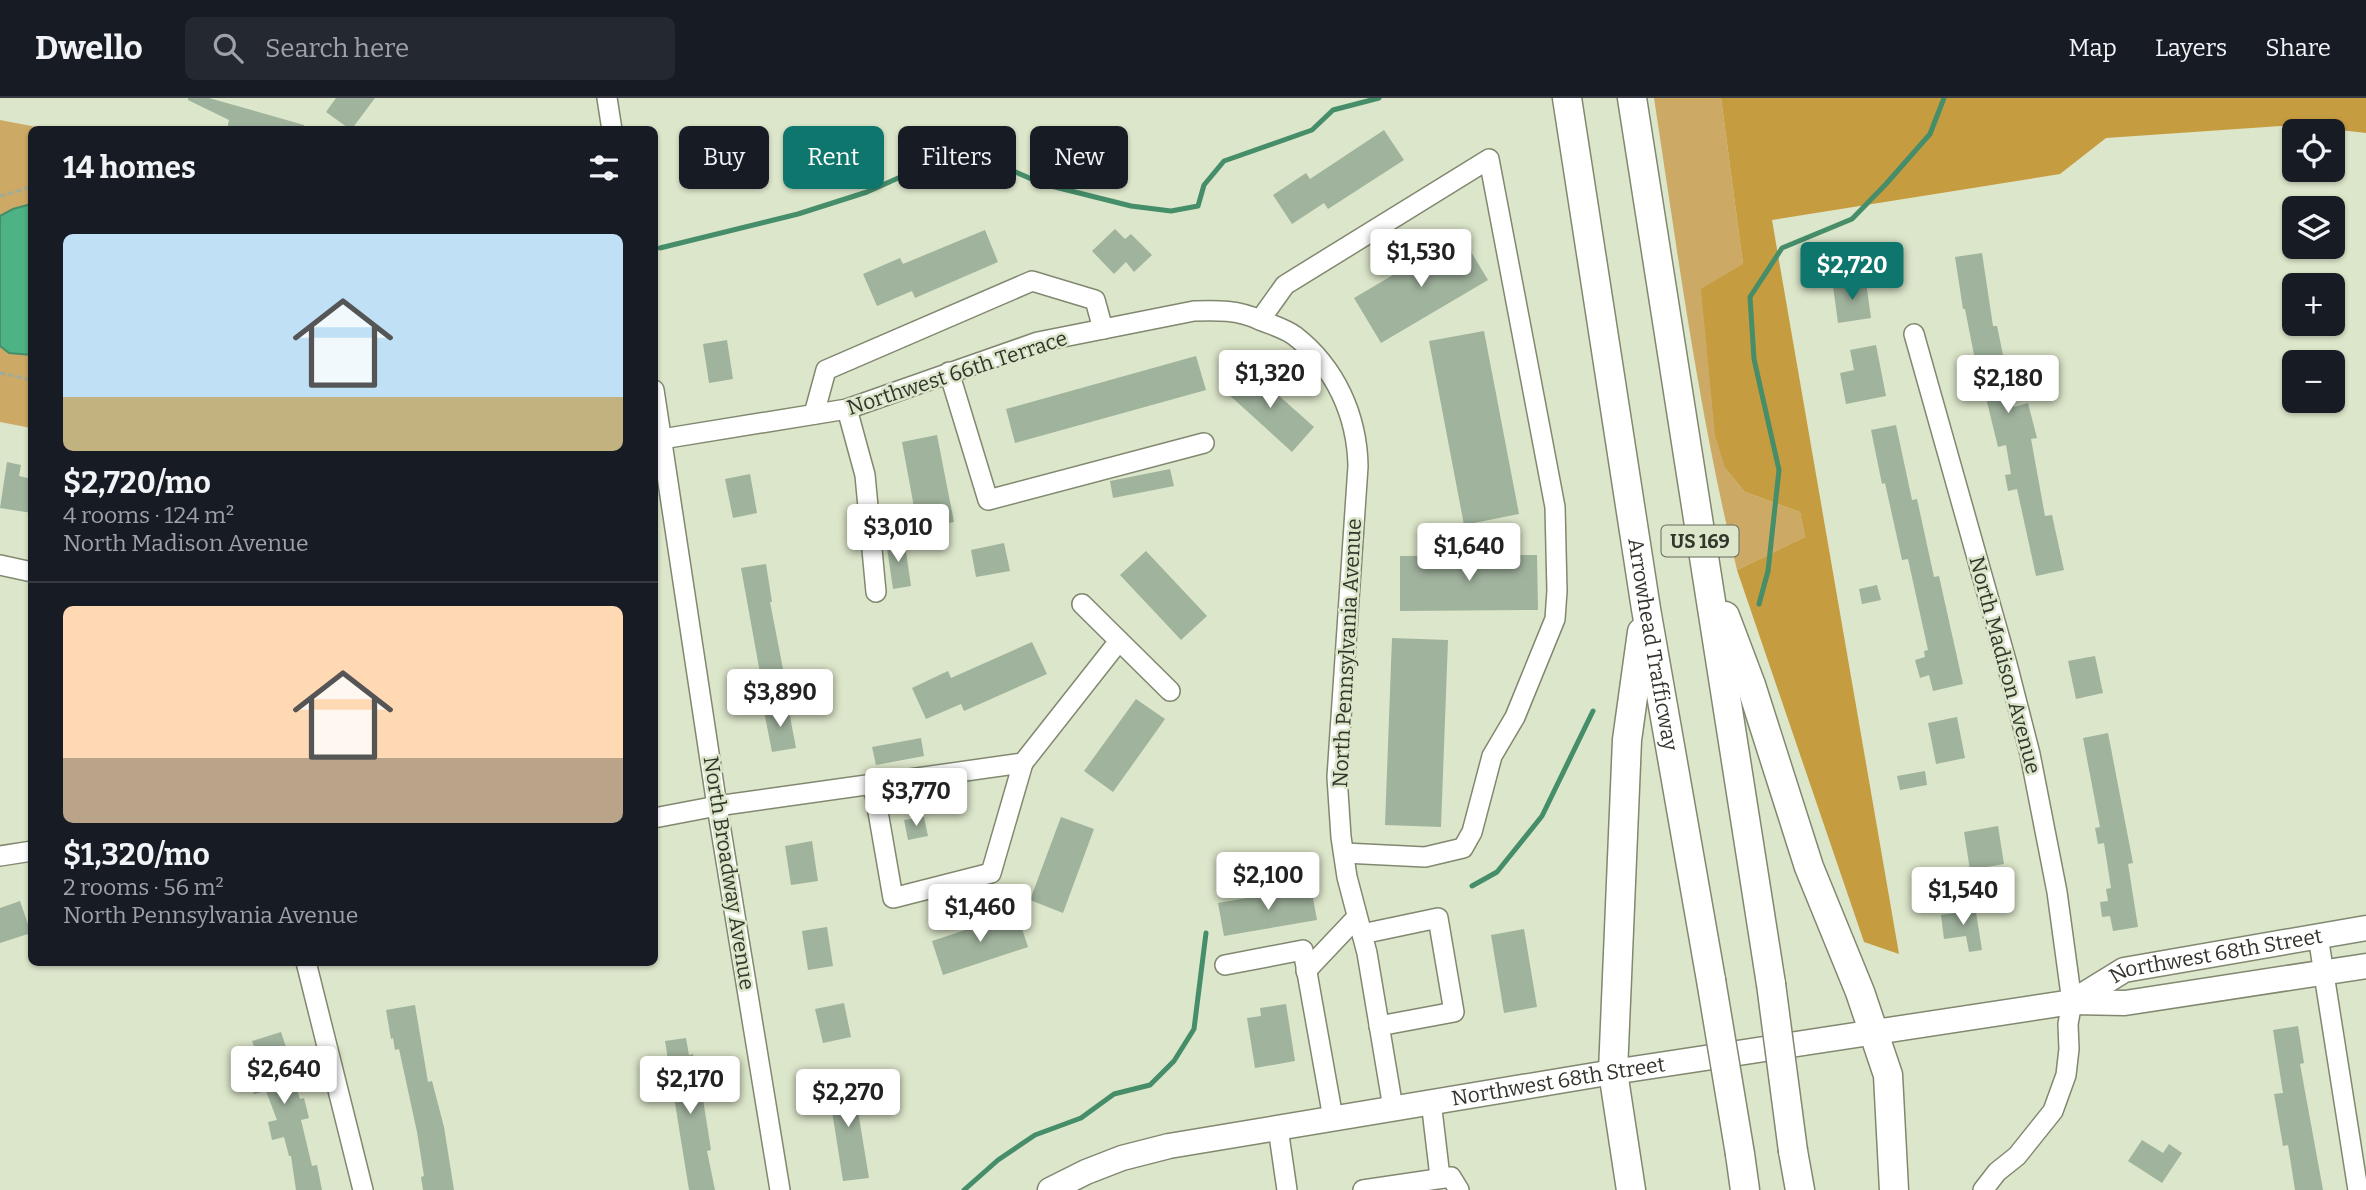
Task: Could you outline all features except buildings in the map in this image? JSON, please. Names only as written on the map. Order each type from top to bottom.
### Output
[{"type":"highway","name":"Arrowhead Trafficway","points":[[1567,98],[1646,609],[1745,1190]]},
{"type":"highway","name":"US 169","points":[[1632,98],[1772,984],[1800,1190]]},
{"type":"highway","points":[[1703,559],[1751,685],[1809,867],[1850,967],[1888,1075],[1894,1190]]},
{"type":"highway","points":[[1631,1190],[1613,1072],[1627,740],[1646,609]]},
{"type":"main road","name":"Northwest 68th Street","points":[[2072,1002],[2124,970],[2366,928]]},
{"type":"main road","name":"Northwest 68th Street","points":[[1050,1190],[1122,1158],[1169,1146],[1431,1101],[2072,1002],[2125,1003],[2366,966]]},
{"type":"street","points":[[607,98],[611,126]]},
{"type":"street","points":[[1260,320],[1286,285],[1489,159],[1555,507],[1555,619],[1515,717],[1492,756],[1472,832],[1463,848],[1425,857],[1344,853]]},
{"type":"street","points":[[814,414],[826,370],[1032,281],[1096,300],[1103,329]]},
{"type":"street","name":"Northwest 66th Terrace","points":[[662,439],[847,409],[1038,342],[1103,329],[1194,311],[1232,311],[1260,320]]},
{"type":"street","name":"North Pennsylvania Avenue","points":[[1260,320],[1293,334],[1323,363],[1338,386],[1353,425],[1358,466],[1337,777],[1344,853],[1393,1108]]},
{"type":"street","name":"North Madison Avenue","points":[[1914,334],[2007,664],[2029,754],[2057,892],[2072,1002],[2068,1024],[2066,1075],[2053,1111],[2017,1156],[1997,1172],[1989,1189]]},
{"type":"street","points":[[949,372],[988,500],[1204,443]]},
{"type":"street","points":[[847,409],[865,475],[876,592]]},
{"type":"street","name":"North Broadway Avenue","points":[[658,414],[780,1190]]},
{"type":"street","points":[[0,565],[28,571]]},
{"type":"street","points":[[1082,604],[1170,691]]},
{"type":"street","points":[[873,783],[892,898],[991,873],[1023,763],[1119,641]]},
{"type":"street","points":[[658,817],[718,806],[1023,763]]},
{"type":"street","points":[[0,856],[28,851]]},
{"type":"street","points":[[1306,971],[1360,926],[1438,918],[1454,1012],[1379,1026]]},
{"type":"street","points":[[2318,936],[2358,1190]]},
{"type":"street","points":[[1225,965],[1303,950],[1333,1118]]},
{"type":"street","points":[[307,966],[363,1190]]},
{"type":"street","points":[[1431,1101],[1440,1177]]},
{"type":"street","points":[[1278,1128],[1286,1190]]},
{"type":"street","points":[[1363,1190],[1440,1177],[1451,1177],[1459,1190]]},
{"type":"path","points":[[0,195],[28,188]]},
{"type":"path","points":[[0,373],[28,379]]},
{"type":"shaded area","points":[[1654,98],[1721,98],[1743,264],[1725,468],[1745,492],[1800,512],[1805,537],[1737,570],[1700,394]]},
{"type":"shaded area","points":[[1721,98],[2366,98],[2366,133],[2345,131],[2345,119],[2282,119],[2282,126],[2106,138],[2060,174],[1772,220],[1899,954],[1864,942],[1737,570],[1805,537],[1800,512],[1745,492],[1725,468],[1715,435],[1701,289],[1743,264]]},
{"type":"shaded area","points":[[0,120],[31,126],[28,126],[28,427],[0,422]]},
{"type":"shaded area","points":[[28,205],[28,355],[9,353],[0,346],[0,216]]},
{"type":"waterway","points":[[660,248],[798,214],[867,192],[916,170],[964,156],[1006,151],[1011,170],[1043,184],[1131,206],[1171,211],[1198,206],[1204,185],[1224,161],[1312,130],[1333,110],[1379,98]]},
{"type":"waterway","points":[[1759,604],[1768,571],[1779,470],[1754,359],[1750,297],[1782,248],[1852,219],[1930,134],[1944,98]]},
{"type":"waterway","points":[[1472,886],[1497,872],[1542,816],[1593,711]]},
{"type":"waterway","points":[[964,1190],[998,1160],[1035,1135],[1081,1118],[1114,1094],[1150,1085],[1174,1061],[1194,1029],[1206,933]]}]
